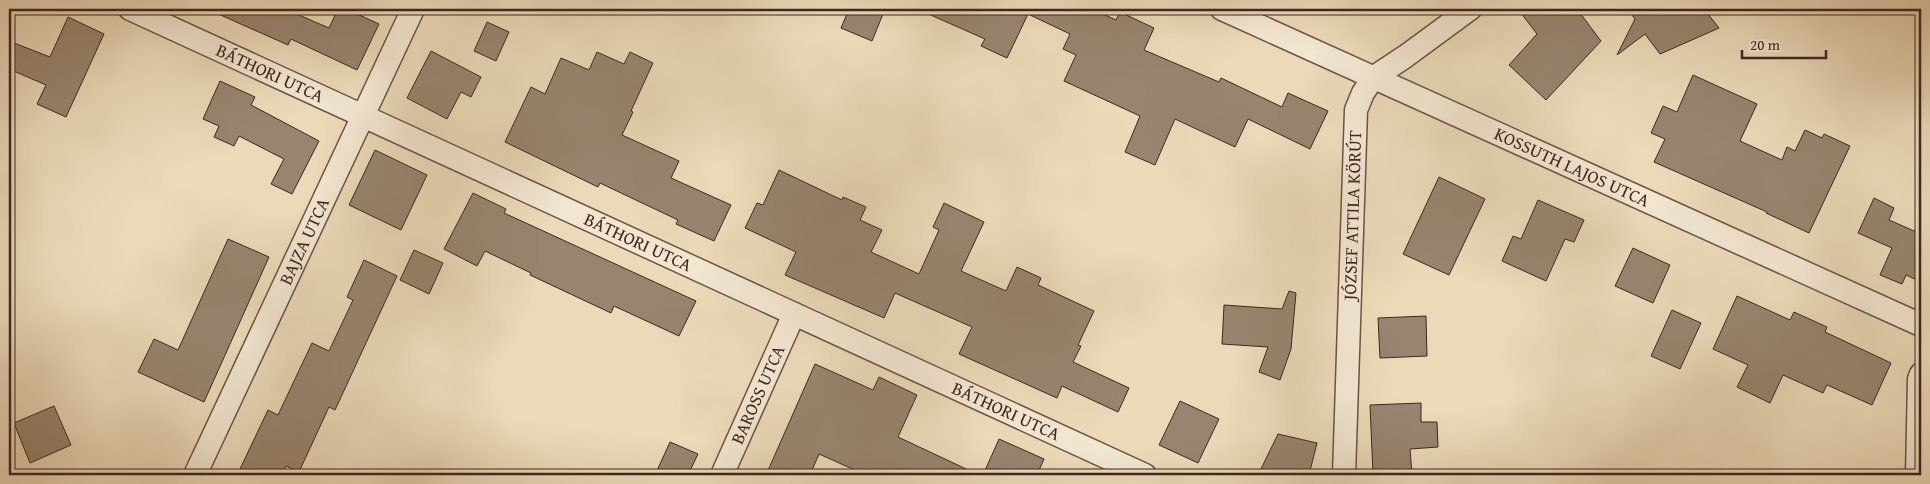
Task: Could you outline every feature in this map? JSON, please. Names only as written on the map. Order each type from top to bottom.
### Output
[{"type":"street","name":"BÁTHORI UTCA","points":[[130,9],[1145,475]]},
{"type":"street","name":"BAJZA UTCA","points":[[195,475],[413,9]]},
{"type":"street","name":"KOSSUTH LAJOS UTCA","points":[[1222,9],[1921,325]]},
{"type":"street","name":"JÓZSEF ATTILA KÖRÚT","points":[[1344,475],[1356,110],[1363,93],[1373,78],[1470,9]]},
{"type":"street","name":"BAROSS UTCA","points":[[722,475],[794,314]]},
{"type":"street","points":[[1917,475],[1919,379],[1921,374]]},
{"type":"building","points":[[207,9],[285,9],[329,28],[338,9],[346,9],[379,24],[357,70],[291,39],[288,45]]},
{"type":"building","points":[[849,9],[885,9],[872,41],[841,28]]},
{"type":"building","points":[[917,9],[1092,9],[1116,20],[1120,12],[1154,28],[1144,50],[1219,82],[1221,78],[1282,107],[1288,93],[1328,111],[1310,149],[1248,119],[1235,147],[1175,119],[1155,165],[1125,152],[1140,116],[1064,81],[1076,55],[1063,49],[1070,34],[1028,14],[1007,58],[981,46],[985,39]]},
{"type":"building","points":[[1518,9],[1577,9],[1601,41],[1546,100],[1509,65],[1537,34]]},
{"type":"building","points":[[1627,9],[1704,9],[1719,28],[1660,54],[1645,34],[1617,55],[1635,19]]},
{"type":"building","points":[[68,17],[104,34],[66,117],[37,104],[46,85],[9,69],[9,41],[50,57]]},
{"type":"building","points":[[487,22],[509,32],[496,61],[474,51]]},
{"type":"building","points":[[431,51],[481,77],[471,97],[461,92],[447,119],[407,98]]},
{"type":"building","points":[[597,52],[624,64],[630,52],[653,63],[622,135],[679,161],[671,178],[731,205],[714,241],[676,224],[678,220],[600,183],[598,187],[505,142],[531,87],[545,94],[561,58],[589,70]]},
{"type":"building","points":[[1693,75],[1757,104],[1740,141],[1782,160],[1787,147],[1795,151],[1805,130],[1822,138],[1824,134],[1850,146],[1809,233],[1767,212],[1654,162],[1665,139],[1651,133],[1663,106],[1677,112]]},
{"type":"building","points":[[220,81],[255,97],[251,105],[319,141],[292,194],[271,184],[284,159],[239,136],[234,146],[214,137],[219,126],[203,119]]},
{"type":"building","points":[[375,150],[427,175],[401,230],[349,205]]},
{"type":"building","points":[[779,170],[842,200],[843,197],[866,207],[860,220],[882,230],[871,252],[919,274],[939,230],[933,227],[944,203],[984,222],[961,271],[1006,291],[1017,267],[1041,278],[1038,285],[1094,311],[1078,345],[1081,346],[1073,362],[1129,388],[1118,412],[1062,386],[1057,398],[959,354],[972,327],[895,293],[884,318],[785,275],[796,252],[745,228],[757,203],[763,205]]},
{"type":"building","points":[[1439,177],[1485,199],[1449,275],[1403,254]]},
{"type":"building","points":[[473,193],[506,209],[504,213],[696,301],[679,336],[614,306],[611,313],[530,275],[531,273],[485,251],[477,266],[444,249]]},
{"type":"building","points":[[1874,198],[1894,208],[1889,220],[1921,234],[1921,282],[1906,275],[1902,284],[1880,275],[1892,248],[1858,233]]},
{"type":"building","points":[[1538,200],[1584,220],[1574,242],[1565,239],[1546,281],[1502,261],[1513,236],[1521,239]]},
{"type":"building","points":[[228,239],[269,257],[204,402],[138,372],[154,339],[178,350]]},
{"type":"building","points":[[1633,248],[1670,265],[1653,303],[1615,286]]},
{"type":"building","points":[[414,250],[443,263],[429,294],[400,280]]},
{"type":"building","points":[[364,260],[397,276],[335,410],[329,407],[299,472],[286,466],[282,475],[254,475],[240,469],[268,410],[278,415],[312,343],[329,351],[353,300],[347,297]]},
{"type":"building","points":[[1289,291],[1296,293],[1291,349],[1280,380],[1259,372],[1268,347],[1222,344],[1224,305],[1282,309]]},
{"type":"building","points":[[1737,296],[1790,320],[1794,312],[1827,327],[1825,332],[1891,363],[1872,405],[1827,385],[1823,393],[1783,375],[1770,403],[1737,387],[1748,365],[1713,349]]},
{"type":"building","points":[[1672,310],[1701,323],[1680,369],[1651,356]]},
{"type":"building","points":[[1426,316],[1427,356],[1380,358],[1378,318]]},
{"type":"building","points":[[815,364],[873,390],[879,377],[917,395],[898,437],[979,475],[866,475],[819,454],[810,475],[766,475]]},
{"type":"building","points":[[1180,401],[1219,419],[1198,463],[1159,445]]},
{"type":"building","points":[[1421,403],[1421,422],[1437,422],[1438,447],[1410,449],[1412,475],[1373,475],[1370,405]]},
{"type":"building","points":[[54,406],[71,445],[30,463],[14,423]]},
{"type":"building","points":[[1278,434],[1317,443],[1309,475],[1258,475]]},
{"type":"building","points":[[999,439],[1044,459],[1037,475],[983,475]]},
{"type":"building","points":[[670,442],[698,454],[688,475],[655,475]]}]
